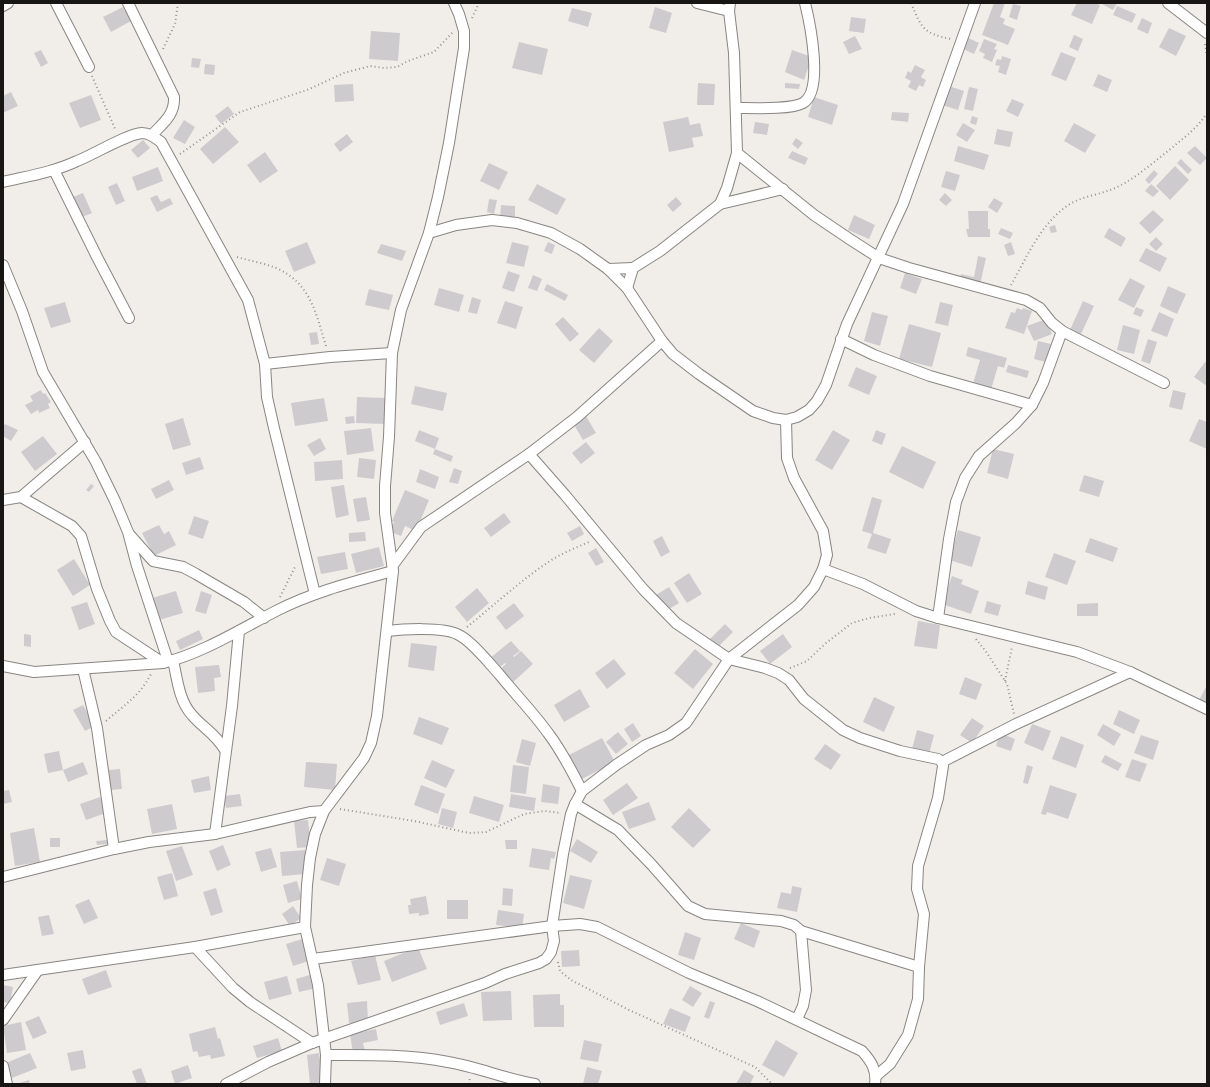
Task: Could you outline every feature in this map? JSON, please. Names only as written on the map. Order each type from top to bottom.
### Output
[{"type":"street","points":[[3,6],[8,3]]},
{"type":"street","points":[[56,3],[89,67]]},
{"type":"street","points":[[128,3],[174,97],[172,112],[152,135]]},
{"type":"street","points":[[325,1084],[326,1055],[318,985],[305,926],[310,858],[315,834],[326,809],[357,770],[371,743],[376,716],[387,631],[393,568],[385,513],[392,353],[401,310],[429,233],[449,143],[464,48],[464,31],[462,22],[454,3]]},
{"type":"street","points":[[697,3],[729,7],[734,53],[737,153],[728,188],[720,204]]},
{"type":"street","points":[[736,108],[790,107],[803,103],[809,96],[813,83],[815,54],[810,21],[805,3]]},
{"type":"street","points":[[429,233],[456,225],[492,220],[517,223],[551,234],[580,249],[608,269],[627,288],[662,341],[673,354],[699,374],[753,411],[773,418],[786,420],[797,417],[810,410],[818,401],[826,385],[847,324],[903,204],[960,41],[975,3]]},
{"type":"street","points":[[1168,3],[1207,33]]},
{"type":"street","points":[[3,182],[54,170],[76,162],[132,136],[143,133],[152,135],[161,142],[248,300],[265,364],[267,397],[315,594]]},
{"type":"street","points":[[737,153],[814,214],[878,258],[1026,300],[1040,308],[1052,323],[1062,331],[1164,383]]},
{"type":"street","points":[[54,170],[129,318]]},
{"type":"street","points":[[608,269],[634,268],[720,204],[783,188]]},
{"type":"street","points":[[3,265],[22,312],[43,372],[96,462],[128,532],[165,662],[183,702],[191,714],[218,739],[225,750]]},
{"type":"street","points":[[627,288],[634,268]]},
{"type":"street","points":[[938,618],[949,539],[956,502],[965,478],[979,456],[1016,423],[1032,406],[1043,383],[1062,331]]},
{"type":"street","points":[[841,339],[874,355],[930,376],[1032,406]]},
{"type":"street","points":[[3,666],[34,672],[165,662],[239,631],[276,611],[315,594],[393,568],[421,527],[529,454],[577,417],[662,341]]},
{"type":"street","points":[[265,364],[330,357],[392,353]]},
{"type":"street","points":[[226,1084],[268,1062],[324,1039],[485,983],[546,959],[551,952],[554,941],[552,926],[571,814],[582,791],[616,765],[646,745],[669,735],[686,723],[729,659],[798,605],[814,587],[823,569],[827,555],[823,531],[794,478],[787,458],[786,420]]},
{"type":"street","points":[[3,500],[21,497],[85,442]]},
{"type":"street","points":[[529,454],[643,589],[676,623],[729,659],[765,668],[789,680],[804,699],[843,730],[860,738],[900,751],[938,759],[942,762]]},
{"type":"street","points":[[21,497],[72,526],[78,532],[86,552],[97,589],[116,632],[165,662]]},
{"type":"street","points":[[128,532],[153,560],[183,567],[244,602],[264,618]]},
{"type":"street","points":[[823,569],[863,584],[916,611],[938,618],[1077,652],[1130,672],[1207,709]]},
{"type":"street","points":[[387,631],[406,629],[450,632],[465,639],[484,657],[548,733],[572,771],[582,791]]},
{"type":"street","points":[[215,834],[232,706],[239,631]]},
{"type":"street","points":[[83,669],[97,728],[114,849]]},
{"type":"street","points":[[942,762],[1016,724],[1130,672]]},
{"type":"street","points":[[875,1080],[890,1064],[908,1035],[918,1000],[919,967],[924,914],[917,888],[918,866],[938,798],[943,766],[942,762]]},
{"type":"street","points":[[575,804],[618,830],[651,864],[688,906],[706,914],[781,921],[794,925],[801,931],[919,967]]},
{"type":"street","points":[[3,877],[114,849],[149,842],[215,834],[326,809]]},
{"type":"street","points":[[313,959],[552,926],[580,924],[597,927],[689,973],[797,1019],[845,1044],[862,1051],[871,1062],[875,1080]]},
{"type":"street","points":[[3,974],[195,947],[305,926]]},
{"type":"street","points":[[797,1019],[803,1006],[806,990],[801,931]]},
{"type":"street","points":[[195,947],[233,988],[250,1002],[312,1044]]},
{"type":"street","points":[[3,1020],[38,970]]},
{"type":"street","points":[[326,1055],[429,1059],[470,1067],[535,1084]]},
{"type":"street","points":[[3,1066],[7,1084]]},
{"type":"path","points":[[155,59],[162,52],[175,24],[178,3]]},
{"type":"path","points":[[911,3],[919,22],[929,33],[960,41]]},
{"type":"path","points":[[171,160],[240,112],[307,90],[344,73],[370,66],[384,68],[397,67],[408,61],[434,52],[445,42],[462,22]]},
{"type":"path","points":[[89,67],[120,141]]},
{"type":"path","points":[[1006,294],[1041,231],[1055,216],[1068,206],[1087,197],[1115,188],[1144,170],[1188,135],[1207,113]]},
{"type":"path","points":[[222,253],[276,268],[290,275],[300,284],[308,295],[315,309],[330,357]]},
{"type":"path","points":[[457,634],[548,562],[566,552],[600,538]]},
{"type":"path","points":[[276,611],[279,600],[297,564]]},
{"type":"path","points":[[778,674],[807,661],[826,643],[852,623],[869,618],[895,614]]},
{"type":"path","points":[[963,624],[987,653],[1005,682],[1011,696],[1016,724]]},
{"type":"path","points":[[1005,682],[1014,636]]},
{"type":"path","points":[[97,728],[132,700],[146,682],[165,662]]},
{"type":"path","points":[[326,809],[354,810],[414,820],[469,833],[486,832],[524,814],[545,812],[571,814]]},
{"type":"path","points":[[554,941],[560,971],[571,980],[629,1010],[755,1067],[772,1084]]},
{"type":"building","points":[[994,3],[1005,3],[1000,17],[1005,19],[1003,24],[1015,29],[1008,45],[982,35]]},
{"type":"building","points":[[1077,3],[1094,3],[1100,5],[1092,24],[1071,15]]},
{"type":"building","points":[[1100,3],[1117,3],[1113,10]]},
{"type":"building","points":[[1013,4],[1021,6],[1017,20],[1009,17]]},
{"type":"building","points":[[1117,6],[1136,14],[1132,23],[1113,15]]},
{"type":"building","points":[[123,7],[131,21],[111,32],[103,17]]},
{"type":"building","points":[[655,7],[672,13],[666,33],[649,28]]},
{"type":"building","points":[[572,8],[592,13],[588,27],[568,21]]},
{"type":"building","points":[[851,17],[866,19],[864,33],[849,31]]},
{"type":"building","points":[[1142,18],[1152,23],[1148,34],[1137,29]]},
{"type":"building","points":[[1169,28],[1186,36],[1176,56],[1159,47]]},
{"type":"building","points":[[371,31],[400,33],[398,61],[369,59]]},
{"type":"building","points":[[1074,35],[1083,39],[1078,51],[1069,47]]},
{"type":"building","points":[[855,36],[862,49],[849,54],[843,42]]},
{"type":"building","points":[[964,36],[979,43],[974,54],[959,47]]},
{"type":"building","points":[[984,39],[997,44],[994,49],[997,50],[992,62],[983,58],[985,54],[979,51]]},
{"type":"building","points":[[519,42],[548,49],[542,75],[512,68]]},
{"type":"building","points":[[41,50],[48,63],[41,67],[34,53]]},
{"type":"building","points":[[792,50],[812,57],[804,80],[785,72]]},
{"type":"building","points":[[1061,52],[1076,58],[1066,81],[1051,75]]},
{"type":"building","points":[[1002,56],[1011,59],[1006,75],[998,72],[1000,66],[995,65],[997,59],[1001,60]]},
{"type":"building","points":[[192,58],[201,59],[199,68],[191,67]]},
{"type":"building","points":[[205,64],[215,65],[214,75],[204,74]]},
{"type":"building","points":[[915,65],[925,70],[921,77],[926,80],[923,87],[919,85],[916,91],[908,87],[911,81],[905,78],[908,71],[911,73]]},
{"type":"building","points":[[1098,74],[1112,80],[1107,92],[1093,86]]},
{"type":"building","points":[[698,83],[715,84],[714,105],[697,105]]},
{"type":"building","points":[[785,83],[800,84],[799,89],[785,88]]},
{"type":"building","points":[[353,84],[354,101],[335,102],[334,85]]},
{"type":"building","points":[[946,85],[964,91],[958,110],[939,104]]},
{"type":"building","points":[[969,87],[978,89],[973,111],[964,109]]},
{"type":"building","points":[[11,92],[18,106],[3,113],[3,96]]},
{"type":"building","points":[[91,95],[101,120],[80,128],[69,103]]},
{"type":"building","points":[[814,97],[838,105],[832,125],[808,117]]},
{"type":"building","points":[[1012,99],[1024,104],[1018,117],[1006,111]]},
{"type":"building","points":[[228,106],[234,114],[221,124],[215,116]]},
{"type":"building","points":[[892,112],[909,113],[908,122],[891,120]]},
{"type":"building","points":[[972,116],[978,118],[976,125],[970,123]]},
{"type":"building","points":[[688,117],[690,125],[700,123],[703,136],[692,138],[694,147],[669,152],[663,122]]},
{"type":"building","points":[[184,120],[195,127],[185,144],[173,138]]},
{"type":"building","points":[[755,122],[769,124],[767,135],[753,133]]},
{"type":"building","points":[[963,123],[975,130],[967,142],[956,135]]},
{"type":"building","points":[[1074,123],[1096,135],[1085,153],[1064,141]]},
{"type":"building","points":[[225,127],[239,142],[213,164],[200,149]]},
{"type":"building","points":[[997,129],[1013,132],[1010,147],[994,144]]},
{"type":"building","points":[[347,134],[353,142],[340,152],[334,144]]},
{"type":"building","points":[[796,138],[803,143],[798,149],[792,144]]},
{"type":"building","points":[[143,140],[150,148],[138,158],[131,150]]},
{"type":"building","points":[[958,146],[989,155],[984,170],[954,161]]},
{"type":"building","points":[[1195,146],[1207,158],[1200,165],[1187,153]]},
{"type":"building","points":[[792,151],[808,158],[805,165],[788,158]]},
{"type":"building","points":[[265,152],[278,171],[260,183],[247,165]]},
{"type":"building","points":[[1181,159],[1192,170],[1188,174],[1177,163]]},
{"type":"building","points":[[489,163],[508,172],[499,190],[480,181]]},
{"type":"building","points":[[1175,166],[1189,180],[1170,200],[1156,186]]},
{"type":"building","points":[[158,167],[163,181],[137,191],[132,177]]},
{"type":"building","points":[[1154,170],[1158,174],[1149,184],[1145,180]]},
{"type":"building","points":[[946,171],[960,175],[955,191],[941,187]]},
{"type":"building","points":[[117,183],[125,201],[116,205],[108,187]]},
{"type":"building","points":[[537,184],[566,199],[557,215],[528,200]]},
{"type":"building","points":[[1151,184],[1159,191],[1153,197],[1145,191]]},
{"type":"building","points":[[83,193],[92,213],[77,219],[68,199]]},
{"type":"building","points":[[945,193],[952,200],[946,206],[939,200]]},
{"type":"building","points":[[157,195],[161,202],[170,198],[173,204],[157,212],[150,198]]},
{"type":"building","points":[[676,197],[682,204],[673,212],[667,205]]},
{"type":"building","points":[[994,198],[1003,203],[997,213],[988,207]]},
{"type":"building","points":[[489,199],[497,200],[494,214],[487,212]]},
{"type":"building","points":[[501,205],[515,206],[515,219],[500,218]]},
{"type":"building","points":[[1153,210],[1164,220],[1150,234],[1139,223]]},
{"type":"building","points":[[968,211],[988,211],[988,229],[990,229],[990,237],[968,237],[966,229],[969,229]]},
{"type":"building","points":[[854,215],[875,225],[869,239],[848,230]]},
{"type":"building","points":[[1055,225],[1057,232],[1051,233],[1049,227]]},
{"type":"building","points":[[1001,228],[1013,233],[1010,239],[998,234]]},
{"type":"building","points":[[1109,228],[1126,238],[1121,247],[1104,237]]},
{"type":"building","points":[[1156,237],[1163,244],[1156,251],[1149,244]]},
{"type":"building","points":[[307,242],[316,263],[294,272],[285,251]]},
{"type":"building","points":[[512,242],[529,246],[524,267],[506,263]]},
{"type":"building","points":[[548,242],[555,245],[552,254],[544,251]]},
{"type":"building","points":[[1011,242],[1015,254],[1008,256],[1004,245]]},
{"type":"building","points":[[381,244],[406,251],[402,261],[377,253]]},
{"type":"building","points":[[1146,248],[1167,258],[1160,272],[1139,261]]},
{"type":"building","points":[[978,256],[986,258],[980,285],[959,281],[961,274],[974,277]]},
{"type":"building","points":[[508,271],[520,275],[514,292],[502,288]]},
{"type":"building","points":[[905,273],[922,279],[916,294],[900,288]]},
{"type":"building","points":[[533,275],[542,279],[537,291],[528,288]]},
{"type":"building","points":[[1130,278],[1145,286],[1134,308],[1118,300]]},
{"type":"building","points":[[547,284],[568,295],[565,301],[544,290]]},
{"type":"building","points":[[1168,286],[1186,294],[1177,314],[1160,306]]},
{"type":"building","points":[[439,288],[464,295],[459,312],[434,305]]},
{"type":"building","points":[[369,289],[393,295],[389,310],[365,305]]},
{"type":"building","points":[[472,297],[481,300],[477,314],[468,312]]},
{"type":"building","points":[[505,301],[523,307],[516,329],[497,323]]},
{"type":"building","points":[[1083,301],[1094,306],[1081,334],[1070,330]]},
{"type":"building","points":[[65,302],[71,322],[51,328],[44,308]]},
{"type":"building","points":[[940,302],[953,305],[948,326],[935,323]]},
{"type":"building","points":[[1136,307],[1144,310],[1141,317],[1133,314]]},
{"type":"building","points":[[1017,308],[1032,311],[1024,334],[1005,328],[1011,312],[1015,313]]},
{"type":"building","points":[[872,312],[888,316],[880,346],[864,341]]},
{"type":"building","points":[[1159,312],[1174,319],[1167,337],[1151,331]]},
{"type":"building","points":[[563,317],[579,334],[570,342],[555,324]]},
{"type":"building","points":[[1046,319],[1052,334],[1034,341],[1027,326]]},
{"type":"building","points":[[909,324],[941,333],[932,367],[899,359]]},
{"type":"building","points":[[1123,325],[1140,330],[1134,354],[1117,350]]},
{"type":"building","points":[[599,328],[613,341],[594,363],[579,350]]},
{"type":"building","points":[[317,332],[319,344],[311,345],[309,333]]},
{"type":"building","points":[[1148,339],[1157,342],[1150,364],[1141,361]]},
{"type":"building","points":[[1038,341],[1051,344],[1046,362],[1034,359]]},
{"type":"building","points":[[968,347],[1007,358],[1004,368],[998,366],[990,393],[972,387],[980,360],[966,356]]},
{"type":"building","points":[[1205,362],[1207,363],[1207,386],[1194,377]]},
{"type":"building","points":[[1008,365],[1029,371],[1027,378],[1006,372]]},
{"type":"building","points":[[856,367],[877,376],[869,395],[848,386]]},
{"type":"building","points":[[415,386],[447,393],[443,411],[411,404]]},
{"type":"building","points":[[41,390],[51,402],[48,404],[50,408],[39,413],[38,410],[31,414],[25,405],[33,401],[30,396]]},
{"type":"building","points":[[1173,390],[1186,393],[1182,410],[1169,407]]},
{"type":"building","points":[[357,397],[386,398],[385,424],[356,423]]},
{"type":"building","points":[[324,398],[328,421],[295,426],[291,403]]},
{"type":"building","points":[[354,416],[355,423],[346,424],[345,417]]},
{"type":"building","points":[[586,416],[596,433],[583,440],[573,423]]},
{"type":"building","points":[[183,418],[191,445],[173,450],[165,424]]},
{"type":"building","points":[[1199,419],[1207,422],[1207,449],[1189,441]]},
{"type":"building","points":[[5,424],[18,430],[11,441],[3,436],[3,427]]},
{"type":"building","points":[[371,428],[374,451],[347,455],[344,431]]},
{"type":"building","points":[[419,430],[439,438],[435,449],[415,441]]},
{"type":"building","points":[[833,430],[850,440],[832,470],[815,460]]},
{"type":"building","points":[[876,430],[886,434],[882,445],[872,441]]},
{"type":"building","points":[[43,436],[57,454],[35,471],[21,452]]},
{"type":"building","points":[[320,438],[326,449],[314,456],[307,445]]},
{"type":"building","points":[[586,442],[595,453],[581,464],[572,453]]},
{"type":"building","points":[[902,446],[936,462],[923,489],[889,472]]},
{"type":"building","points":[[435,449],[453,456],[451,462],[433,454]]},
{"type":"building","points":[[993,449],[1014,454],[1008,479],[987,473]]},
{"type":"building","points":[[200,457],[204,469],[186,475],[182,463]]},
{"type":"building","points":[[359,458],[376,460],[374,479],[357,477]]},
{"type":"building","points":[[342,460],[343,479],[315,481],[314,462]]},
{"type":"building","points":[[454,468],[462,471],[458,484],[449,482]]},
{"type":"building","points":[[420,469],[439,477],[435,489],[416,482]]},
{"type":"building","points":[[1084,475],[1104,481],[1099,497],[1079,491]]},
{"type":"building","points":[[169,480],[174,490],[156,499],[151,489]]},
{"type":"building","points":[[91,484],[94,486],[89,492],[86,490]]},
{"type":"building","points":[[344,485],[349,515],[336,518],[331,487]]},
{"type":"building","points":[[405,490],[429,500],[416,531],[405,526],[401,536],[390,532],[394,522],[392,521]]},
{"type":"building","points":[[366,497],[370,520],[357,522],[353,499]]},
{"type":"building","points":[[872,497],[882,500],[873,533],[891,539],[886,554],[867,548],[872,534],[862,531]]},
{"type":"building","points":[[504,513],[511,522],[491,537],[484,528]]},
{"type":"building","points":[[194,516],[209,521],[203,539],[188,534]]},
{"type":"building","points":[[159,525],[164,534],[169,531],[176,545],[154,556],[142,533]]},
{"type":"building","points":[[580,526],[584,534],[572,541],[567,533]]},
{"type":"building","points":[[958,530],[981,537],[972,567],[949,560]]},
{"type":"building","points":[[365,532],[366,541],[349,542],[349,533]]},
{"type":"building","points":[[662,536],[670,552],[661,557],[653,541]]},
{"type":"building","points":[[1090,538],[1118,548],[1113,562],[1085,552]]},
{"type":"building","points":[[379,547],[384,566],[356,573],[351,554]]},
{"type":"building","points":[[596,548],[604,562],[596,566],[588,553]]},
{"type":"building","points":[[345,552],[348,569],[321,574],[317,557]]},
{"type":"building","points":[[1054,553],[1076,561],[1067,585],[1045,577]]},
{"type":"building","points":[[74,559],[90,585],[73,596],[57,570]]},
{"type":"building","points":[[689,573],[702,594],[687,603],[674,583]]},
{"type":"building","points":[[952,576],[963,580],[961,584],[979,591],[971,614],[942,604]]},
{"type":"building","points":[[1028,581],[1048,587],[1045,600],[1025,594]]},
{"type":"building","points":[[669,587],[679,603],[666,611],[656,595]]},
{"type":"building","points":[[477,588],[489,603],[467,622],[455,607]]},
{"type":"building","points":[[176,591],[183,613],[159,620],[152,598]]},
{"type":"building","points":[[201,591],[212,595],[206,614],[195,611]]},
{"type":"building","points":[[987,601],[1001,605],[998,616],[984,612]]},
{"type":"building","points":[[87,602],[95,624],[79,630],[71,607]]},
{"type":"building","points":[[514,603],[524,616],[506,630],[496,617]]},
{"type":"building","points":[[1098,603],[1098,616],[1077,616],[1077,604]]},
{"type":"building","points":[[918,621],[940,625],[937,649],[914,646]]},
{"type":"building","points":[[725,624],[733,632],[716,649],[708,641]]},
{"type":"building","points":[[199,630],[203,639],[180,650],[176,641]]},
{"type":"building","points":[[24,634],[31,635],[31,647],[24,646]]},
{"type":"building","points":[[783,634],[792,647],[770,664],[760,651]]},
{"type":"building","points":[[511,641],[520,651],[513,656],[514,657],[521,651],[533,664],[511,684],[499,670],[506,664],[505,663],[498,669],[489,659]]},
{"type":"building","points":[[411,643],[437,646],[434,671],[408,667]]},
{"type":"building","points":[[695,649],[713,664],[693,689],[674,673]]},
{"type":"building","points":[[614,659],[626,674],[607,689],[595,673]]},
{"type":"building","points":[[219,665],[221,677],[214,678],[215,691],[198,693],[195,667]]},
{"type":"building","points":[[965,677],[982,684],[976,700],[959,694]]},
{"type":"building","points":[[1207,685],[1207,707],[1198,702]]},
{"type":"building","points":[[580,689],[590,707],[564,722],[554,705]]},
{"type":"building","points":[[874,697],[895,707],[884,732],[863,722]]},
{"type":"building","points":[[83,705],[95,726],[85,731],[73,710]]},
{"type":"building","points":[[1119,710],[1140,720],[1134,734],[1113,724]]},
{"type":"building","points":[[419,717],[449,728],[442,745],[413,734]]},
{"type":"building","points":[[972,718],[984,726],[972,743],[960,735]]},
{"type":"building","points":[[633,723],[641,736],[632,742],[624,729]]},
{"type":"building","points":[[1032,724],[1051,731],[1043,751],[1024,743]]},
{"type":"building","points":[[1103,724],[1121,734],[1114,746],[1097,735]]},
{"type":"building","points":[[917,730],[934,735],[929,754],[912,749]]},
{"type":"building","points":[[618,732],[628,744],[616,754],[606,742]]},
{"type":"building","points":[[1000,733],[1015,739],[1011,751],[996,746]]},
{"type":"building","points":[[1141,735],[1159,741],[1153,760],[1134,753]]},
{"type":"building","points":[[1061,736],[1084,745],[1076,768],[1052,759]]},
{"type":"building","points":[[602,738],[615,762],[580,780],[567,756]]},
{"type":"building","points":[[522,739],[536,743],[530,766],[516,762]]},
{"type":"building","points":[[825,744],[841,755],[831,770],[814,759]]},
{"type":"building","points":[[59,751],[63,770],[48,773],[44,754]]},
{"type":"building","points":[[1105,755],[1122,764],[1118,771],[1101,762]]},
{"type":"building","points":[[1132,759],[1147,764],[1140,782],[1125,777]]},
{"type":"building","points":[[432,760],[455,770],[446,788],[424,778]]},
{"type":"building","points":[[83,762],[88,774],[68,782],[63,770]]},
{"type":"building","points":[[306,762],[337,764],[335,790],[304,787]]},
{"type":"building","points":[[513,765],[529,767],[526,794],[510,792]]},
{"type":"building","points":[[1027,765],[1033,767],[1028,784],[1023,783]]},
{"type":"building","points":[[120,769],[122,789],[110,790],[108,770]]},
{"type":"building","points":[[209,776],[211,790],[194,793],[191,780]]},
{"type":"building","points":[[627,783],[638,798],[613,815],[603,800]]},
{"type":"building","points":[[543,784],[560,787],[558,804],[541,802]]},
{"type":"building","points":[[421,785],[445,794],[438,814],[414,805]]},
{"type":"building","points":[[1050,785],[1077,794],[1068,819],[1047,812],[1046,815],[1041,814]]},
{"type":"building","points":[[9,790],[12,802],[3,804],[3,791]]},
{"type":"building","points":[[240,794],[242,806],[226,808],[224,796]]},
{"type":"building","points":[[511,794],[536,798],[534,811],[509,807]]},
{"type":"building","points":[[474,796],[504,805],[499,822],[469,813]]},
{"type":"building","points":[[100,797],[106,813],[86,820],[80,804]]},
{"type":"building","points":[[649,802],[656,820],[629,829],[622,812]]},
{"type":"building","points":[[172,804],[177,829],[152,834],[147,809]]},
{"type":"building","points":[[442,808],[457,812],[453,828],[438,824]]},
{"type":"building","points":[[689,808],[711,830],[693,848],[671,827]]},
{"type":"building","points":[[308,820],[311,847],[297,848],[294,821]]},
{"type":"building","points":[[34,828],[40,862],[15,866],[10,833]]},
{"type":"building","points":[[50,838],[60,838],[60,847],[50,847]]},
{"type":"building","points":[[577,839],[598,852],[591,863],[570,851]]},
{"type":"building","points":[[107,840],[107,844],[97,845],[96,841]]},
{"type":"building","points":[[505,840],[517,840],[517,849],[506,849]]},
{"type":"building","points":[[223,845],[231,865],[217,871],[209,851]]},
{"type":"building","points":[[182,846],[193,875],[176,881],[166,851]]},
{"type":"building","points":[[271,848],[277,867],[261,872],[255,852]]},
{"type":"building","points":[[532,848],[556,852],[554,859],[551,858],[549,870],[529,867]]},
{"type":"building","points":[[305,850],[306,874],[282,876],[280,852]]},
{"type":"building","points":[[327,858],[346,864],[339,886],[320,880]]},
{"type":"building","points":[[172,873],[178,896],[164,900],[157,877]]},
{"type":"building","points":[[570,875],[592,880],[584,909],[563,903]]},
{"type":"building","points":[[297,881],[302,899],[288,903],[283,885]]},
{"type":"building","points":[[792,886],[802,888],[797,912],[777,908],[781,892],[791,894]]},
{"type":"building","points":[[216,888],[223,912],[211,916],[203,892]]},
{"type":"building","points":[[503,888],[513,889],[512,906],[502,905]]},
{"type":"building","points":[[426,896],[429,914],[419,916],[419,913],[409,914],[408,905],[411,905],[410,899]]},
{"type":"building","points":[[89,899],[98,918],[84,924],[75,905]]},
{"type":"building","points":[[447,900],[468,900],[468,919],[447,919]]},
{"type":"building","points":[[293,906],[301,918],[290,926],[282,914]]},
{"type":"building","points":[[498,910],[524,914],[522,928],[496,925]]},
{"type":"building","points":[[49,915],[54,934],[42,936],[38,917]]},
{"type":"building","points":[[741,923],[760,931],[754,948],[734,939]]},
{"type":"building","points":[[685,932],[701,938],[694,960],[678,955]]},
{"type":"building","points":[[302,939],[309,961],[293,966],[286,944]]},
{"type":"building","points":[[418,947],[427,969],[392,982],[384,961]]},
{"type":"building","points":[[579,950],[580,966],[562,967],[561,951]]},
{"type":"building","points":[[375,955],[381,980],[358,985],[351,961]]},
{"type":"building","points":[[106,970],[112,987],[88,995],[82,979]]},
{"type":"building","points":[[313,974],[317,988],[299,992],[296,979]]},
{"type":"building","points":[[287,976],[292,994],[269,1000],[264,982]]},
{"type":"building","points":[[3,985],[13,987],[10,1003],[3,1002]]},
{"type":"building","points":[[690,986],[702,993],[693,1007],[682,1000]]},
{"type":"building","points":[[511,991],[512,1020],[483,1021],[481,992]]},
{"type":"building","points":[[560,994],[560,1005],[564,1005],[564,1027],[534,1027],[533,995]]},
{"type":"building","points":[[367,1001],[368,1022],[349,1023],[347,1003]]},
{"type":"building","points":[[710,1001],[715,1003],[709,1019],[704,1017]]},
{"type":"building","points":[[464,1003],[468,1016],[440,1025],[436,1012]]},
{"type":"building","points":[[670,1008],[691,1017],[685,1032],[663,1024]]},
{"type":"building","points":[[39,1016],[47,1033],[33,1039],[25,1022]]},
{"type":"building","points":[[21,1022],[26,1050],[7,1053],[3,1026]]},
{"type":"building","points":[[215,1027],[225,1056],[211,1059],[210,1055],[199,1057],[197,1051],[193,1052],[189,1034]]},
{"type":"building","points":[[376,1029],[378,1040],[363,1043],[365,1051],[353,1053],[350,1034]]},
{"type":"building","points":[[278,1038],[282,1051],[257,1058],[253,1046]]},
{"type":"building","points":[[584,1040],[602,1044],[598,1062],[580,1059]]},
{"type":"building","points":[[776,1040],[798,1053],[784,1077],[762,1065]]},
{"type":"building","points":[[83,1050],[86,1068],[71,1071],[67,1053]]},
{"type":"building","points":[[30,1053],[37,1068],[12,1078],[6,1063]]},
{"type":"building","points":[[319,1053],[323,1083],[310,1084],[307,1055]]},
{"type":"building","points":[[188,1065],[192,1078],[175,1084],[171,1071]]},
{"type":"building","points":[[587,1067],[602,1071],[598,1084],[583,1084]]},
{"type":"building","points":[[141,1068],[147,1084],[137,1084],[132,1071]]},
{"type":"building","points":[[744,1070],[754,1076],[750,1084],[736,1084]]},
{"type":"building","points":[[29,1080],[30,1084],[16,1084]]}]
